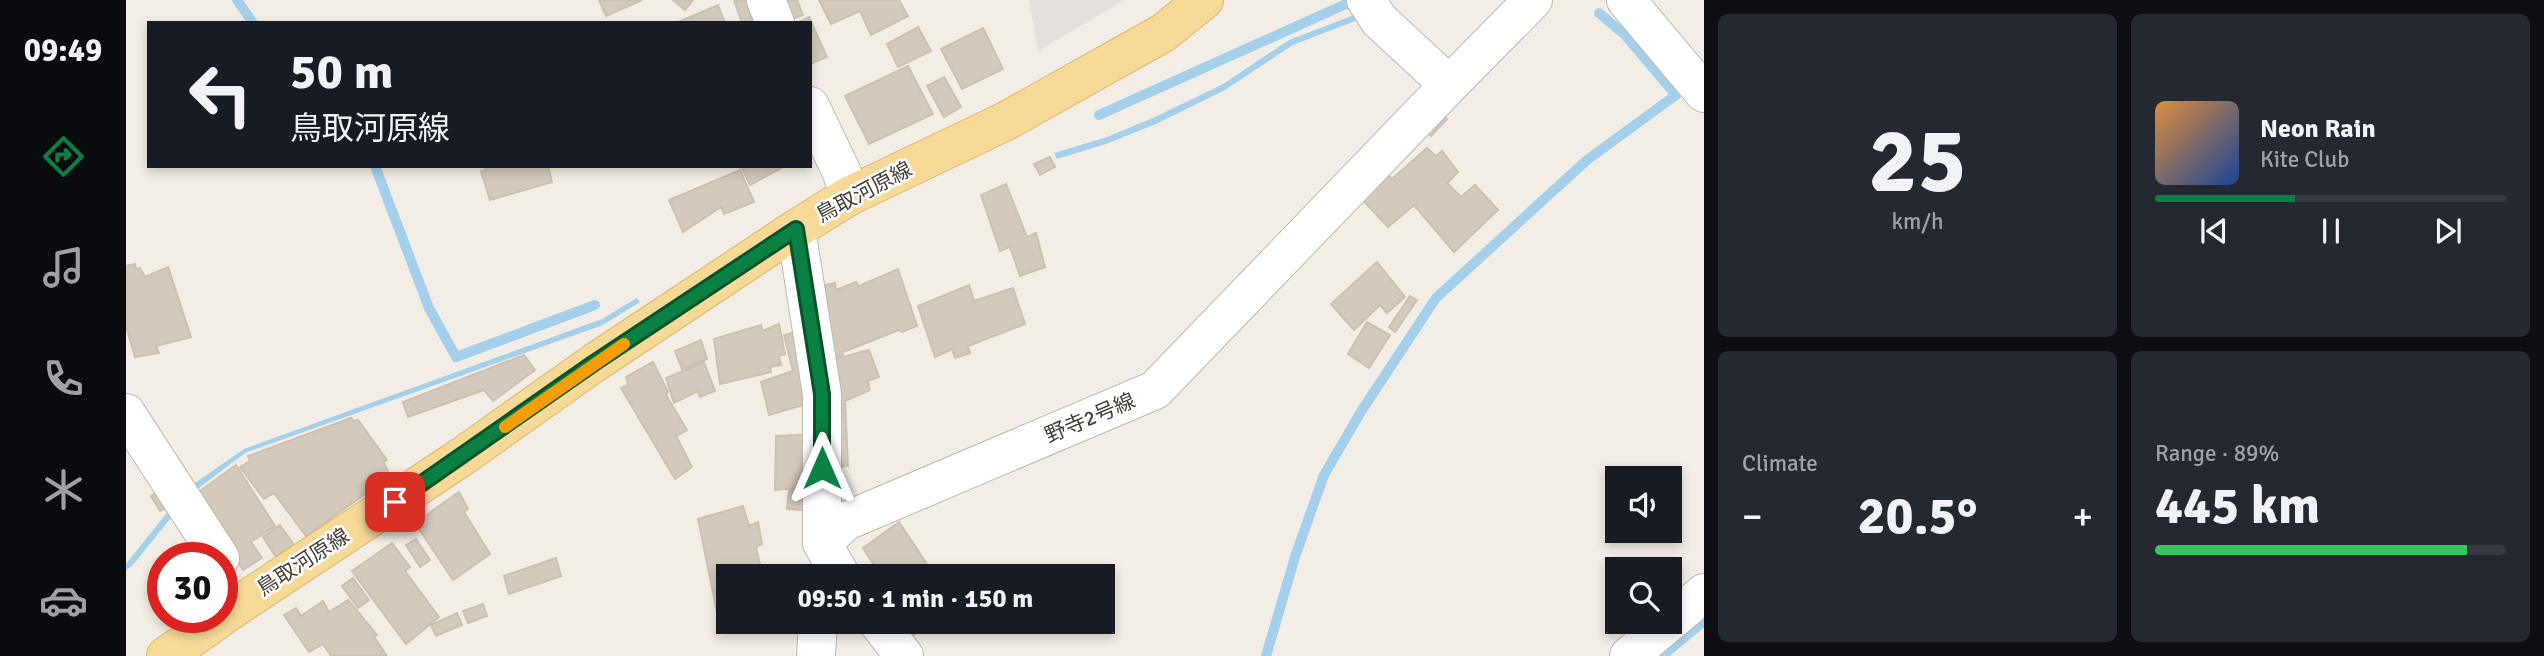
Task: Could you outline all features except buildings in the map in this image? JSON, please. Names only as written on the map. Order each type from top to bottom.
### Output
[{"type":"main road","name":"鳥取河原線","points":[[238,606],[796,229],[849,196],[1006,121],[1163,33],[1204,0]]},
{"type":"main road","name":"鳥取河原線","points":[[166,656],[199,633]]},
{"type":"street","points":[[766,0],[774,21]]},
{"type":"street","points":[[1366,0],[1379,20],[1448,85]]},
{"type":"street","name":"野寺2号線","points":[[821,559],[846,521],[1155,390],[1533,0]]},
{"type":"street","points":[[1626,0],[1704,93]]},
{"type":"street","points":[[812,110],[842,173],[849,196]]},
{"type":"street","points":[[796,229],[822,394],[821,559]]},
{"type":"street","points":[[126,413],[209,542]]},
{"type":"street","points":[[1629,656],[1704,593]]},
{"type":"street","points":[[816,656],[817,634]]},
{"type":"street","points":[[887,634],[904,656]]},
{"type":"shaded area","points":[[1029,0],[1124,0],[1038,51]]},
{"type":"water","points":[[1354,15],[1358,20],[1293,45],[1225,90],[1156,124],[1106,144],[1057,159],[1054,153],[1107,137],[1155,117],[1223,84],[1289,40]]},
{"type":"water","points":[[637,298],[640,302],[603,325],[245,453],[191,494],[187,492],[195,483],[244,449],[602,319]]},
{"type":"water","points":[[169,510],[174,514],[151,542],[147,542],[147,548],[126,570],[126,564]]},
{"type":"waterway","points":[[237,0],[252,21]]},
{"type":"waterway","points":[[1099,115],[1346,4]]},
{"type":"waterway","points":[[1266,656],[1295,557],[1324,475],[1362,410],[1436,298],[1587,160],[1676,95],[1625,35],[1599,13]]},
{"type":"waterway","points":[[376,168],[429,308],[456,357],[595,305]]},
{"type":"waterway","points":[[1662,656],[1704,621]]},
{"type":"slow traffic","points":[[505,427],[624,344]]},
{"type":"route","points":[[395,502],[594,363],[796,229],[822,394],[822,468]]}]
